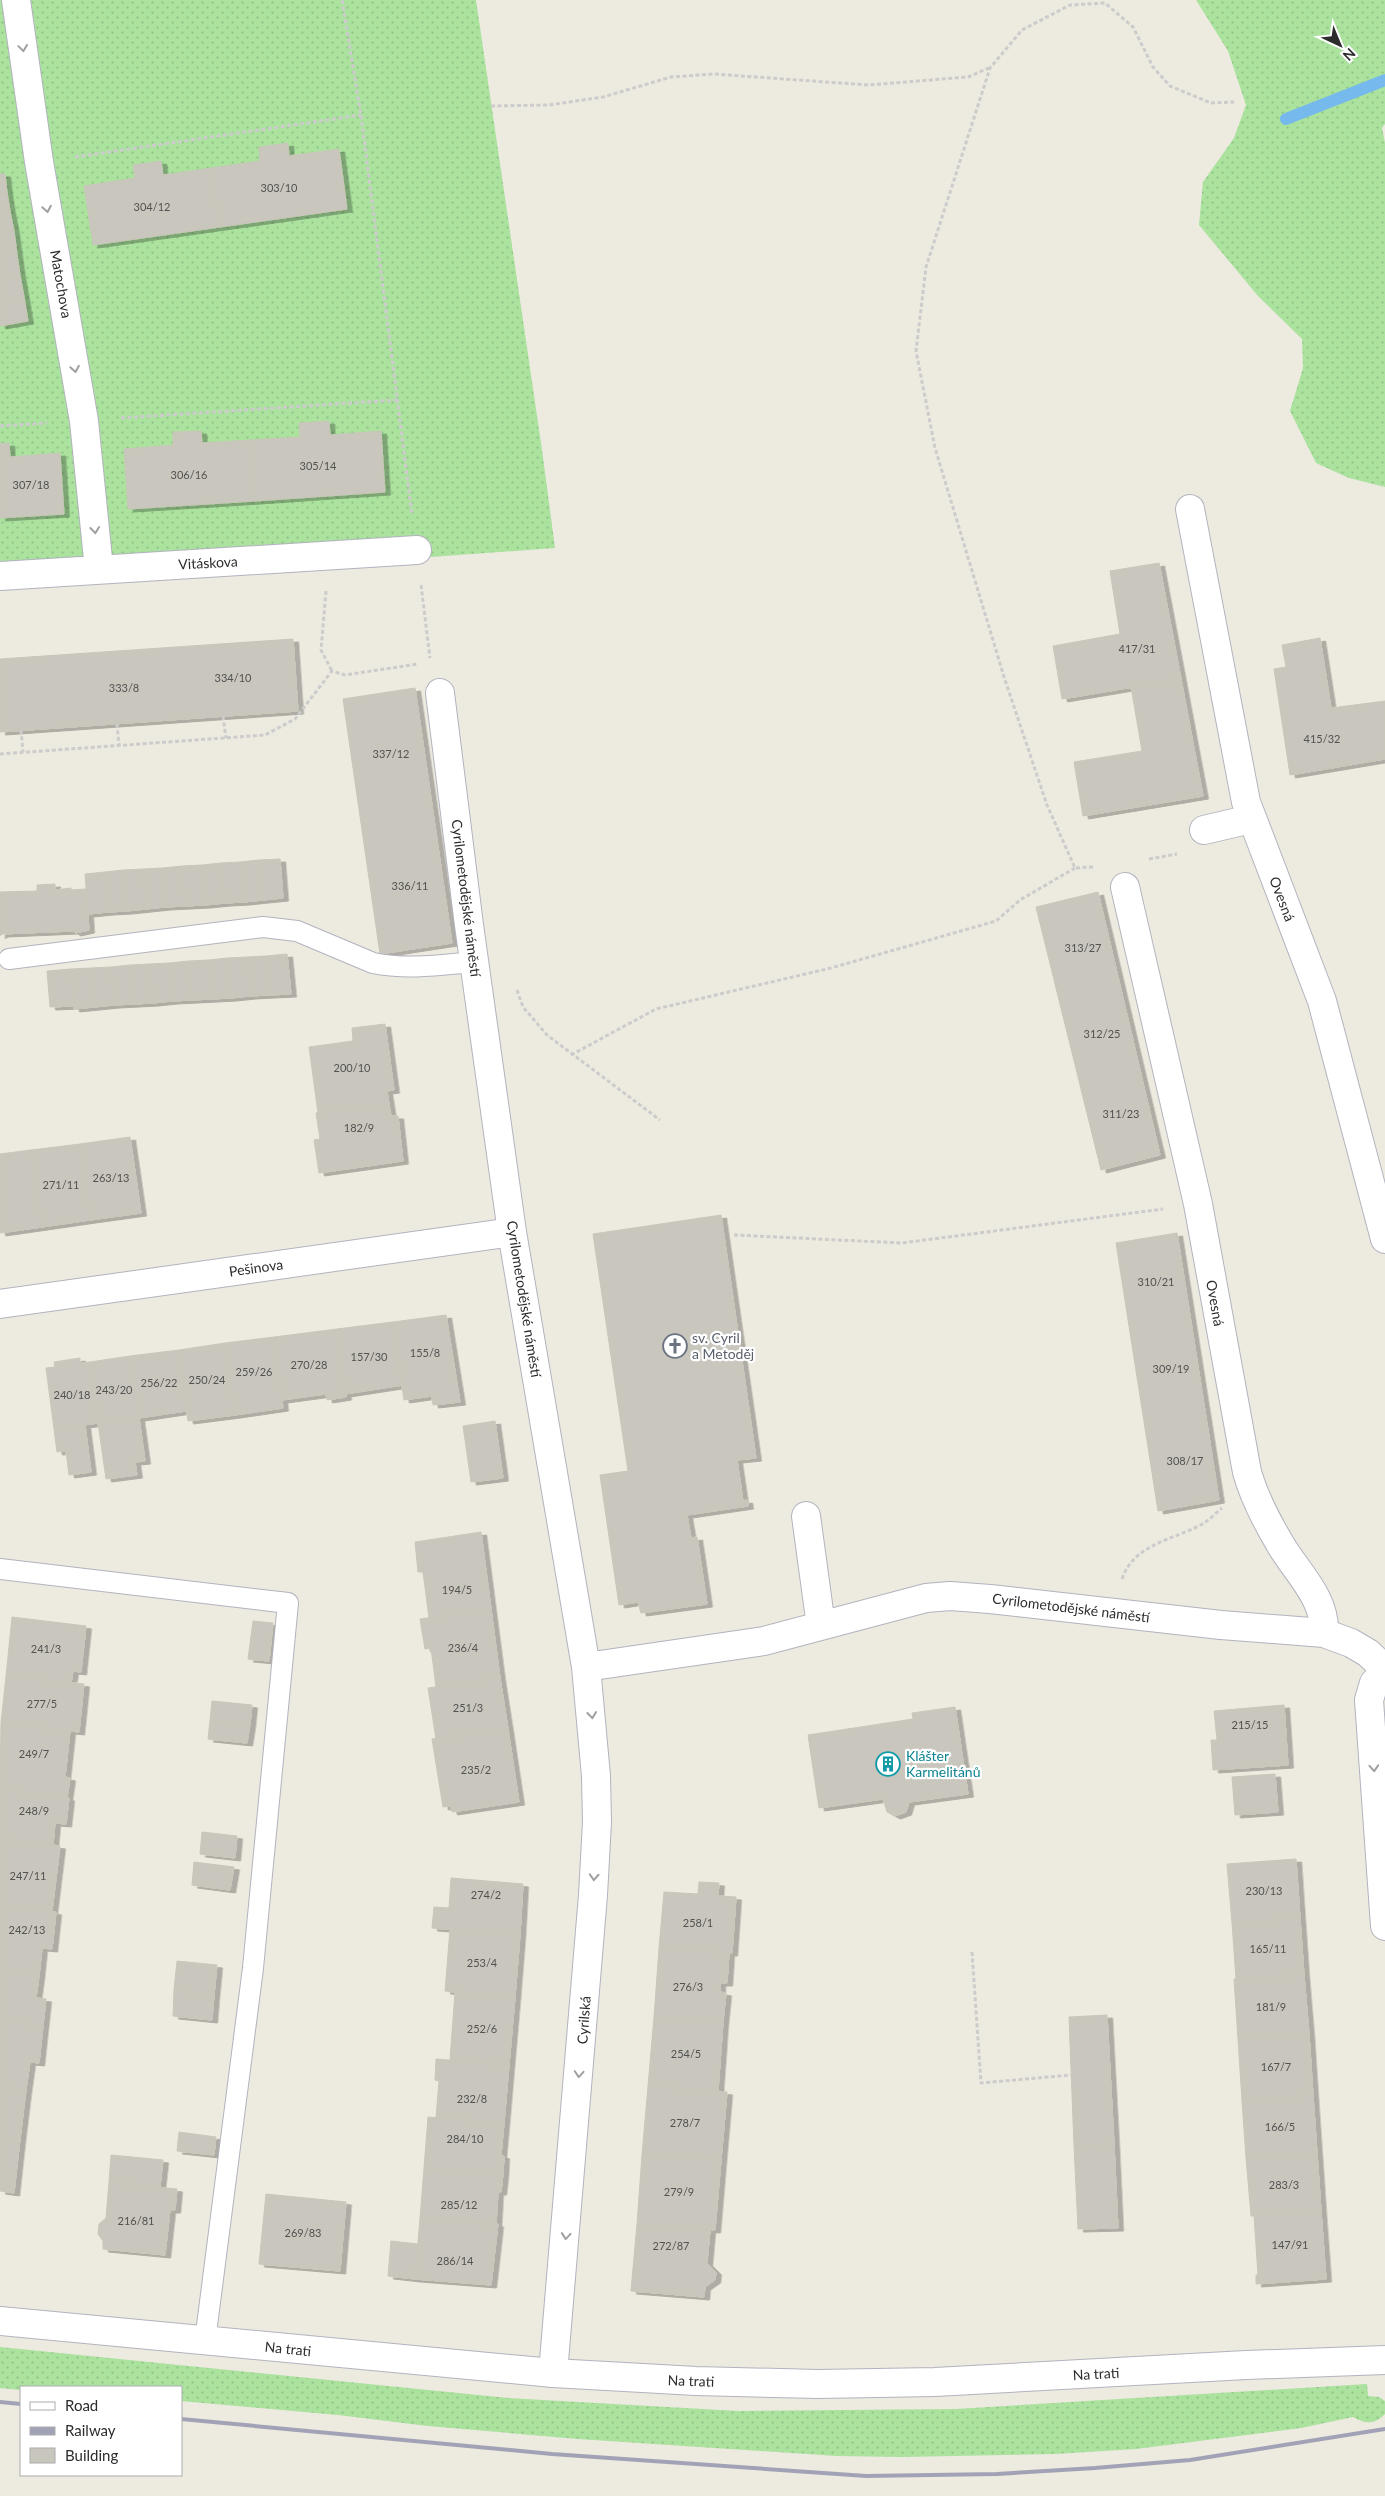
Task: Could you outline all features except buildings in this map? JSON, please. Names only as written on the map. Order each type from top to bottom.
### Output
[{"type":"street","name":"Matochova","points":[[16,0],[39,162],[84,421],[99,569]]},
{"type":"street","name":"Ovesná","points":[[1190,509],[1246,802],[1322,1001],[1385,1239]]},
{"type":"street","name":"Vitáskova","points":[[0,576],[417,550]]},
{"type":"street","name":"Cyrilometodějské náměstí","points":[[440,693],[474,962],[512,1232],[586,1667],[764,1641],[926,1598],[950,1596],[990,1598],[1221,1625],[1324,1633]]},
{"type":"street","points":[[1211,828],[1251,819]]},
{"type":"street","name":"Ovesná","points":[[1125,888],[1198,1204],[1247,1472],[1260,1508],[1279,1543],[1319,1602],[1324,1623],[1324,1633]]},
{"type":"street","name":"Pešinova","points":[[0,1304],[512,1232]]},
{"type":"street","points":[[806,1516],[821,1626]]},
{"type":"street","points":[[1324,1633],[1351,1643],[1368,1653],[1385,1671],[1374,1683],[1369,1700],[1385,1926]]},
{"type":"street","name":"Cyrilská","points":[[553,2374],[578,2092],[598,1822],[592,1720],[586,1667]]},
{"type":"street","name":"Na trati","points":[[0,2321],[553,2374],[696,2381],[837,2384],[935,2382],[1246,2365],[1385,2360]]},
{"type":"lane","points":[[9,959],[263,927],[297,931],[373,963],[386,966],[408,968],[474,962]]},
{"type":"lane","points":[[0,1569],[288,1603],[253,1968],[205,2341]]},
{"type":"path","points":[[114,419],[397,400],[361,115],[342,0]]},
{"type":"path","points":[[1075,868],[1048,805],[1005,680],[935,448],[916,351],[926,267],[990,68],[1022,30],[1070,4],[1104,4],[1134,27],[1153,67],[1170,86],[1210,103],[1234,102]]},
{"type":"path","points":[[491,106],[549,105],[603,97],[671,77],[714,74],[868,85],[968,77],[990,68]]},
{"type":"path","points":[[39,162],[361,115]]},
{"type":"path","points":[[0,426],[48,422]]},
{"type":"path","points":[[326,586],[321,650],[332,671],[346,675],[421,663]]},
{"type":"path","points":[[0,754],[265,735],[295,719],[332,671]]},
{"type":"path","points":[[223,716],[226,738]]},
{"type":"path","points":[[117,724],[119,746]]},
{"type":"path","points":[[21,730],[23,752]]},
{"type":"path","points":[[1145,860],[1183,853],[1205,842],[1211,828]]},
{"type":"path","points":[[571,1055],[656,1009],[831,968],[996,921],[1020,900],[1075,868],[1097,867]]},
{"type":"path","points":[[514,980],[523,1007],[531,1018],[571,1055],[660,1120]]},
{"type":"path","points":[[734,1235],[902,1243],[1198,1204]]},
{"type":"path","points":[[1114,1613],[1125,1569],[1146,1549],[1203,1523],[1226,1506]]},
{"type":"path","points":[[972,1952],[981,2083],[1071,2075]]},
{"type":"green space","points":[[0,0],[476,0],[555,548],[0,588]]},
{"type":"green space","points":[[1196,0],[1385,0],[1385,124],[1382,128],[1385,143],[1385,487],[1349,478],[1316,463],[1290,411],[1303,368],[1302,339],[1258,296],[1199,225],[1203,182],[1234,138],[1246,105],[1228,51]]},
{"type":"green space","points":[[0,2347],[508,2398],[738,2411],[956,2409],[1367,2384],[1368,2396],[1379,2397],[1385,2401],[1385,2414],[1373,2422],[1362,2421],[1353,2417],[1301,2428],[1136,2449],[1055,2454],[902,2457],[837,2456],[578,2439],[182,2401],[182,2386],[20,2386],[20,2390],[0,2388]]},
{"type":"waterway","points":[[1286,119],[1385,80]]},
{"type":"railway","points":[[0,2402],[20,2404]]},
{"type":"railway","points":[[182,2419],[552,2454],[866,2476],[997,2474],[1190,2460],[1385,2429]]},
{"type":"place","name":"sv. Cyril a Metoděj","points":[[675,1346]]},
{"type":"place","name":"Klášter Karmelitánů","points":[[888,1764]]}]
